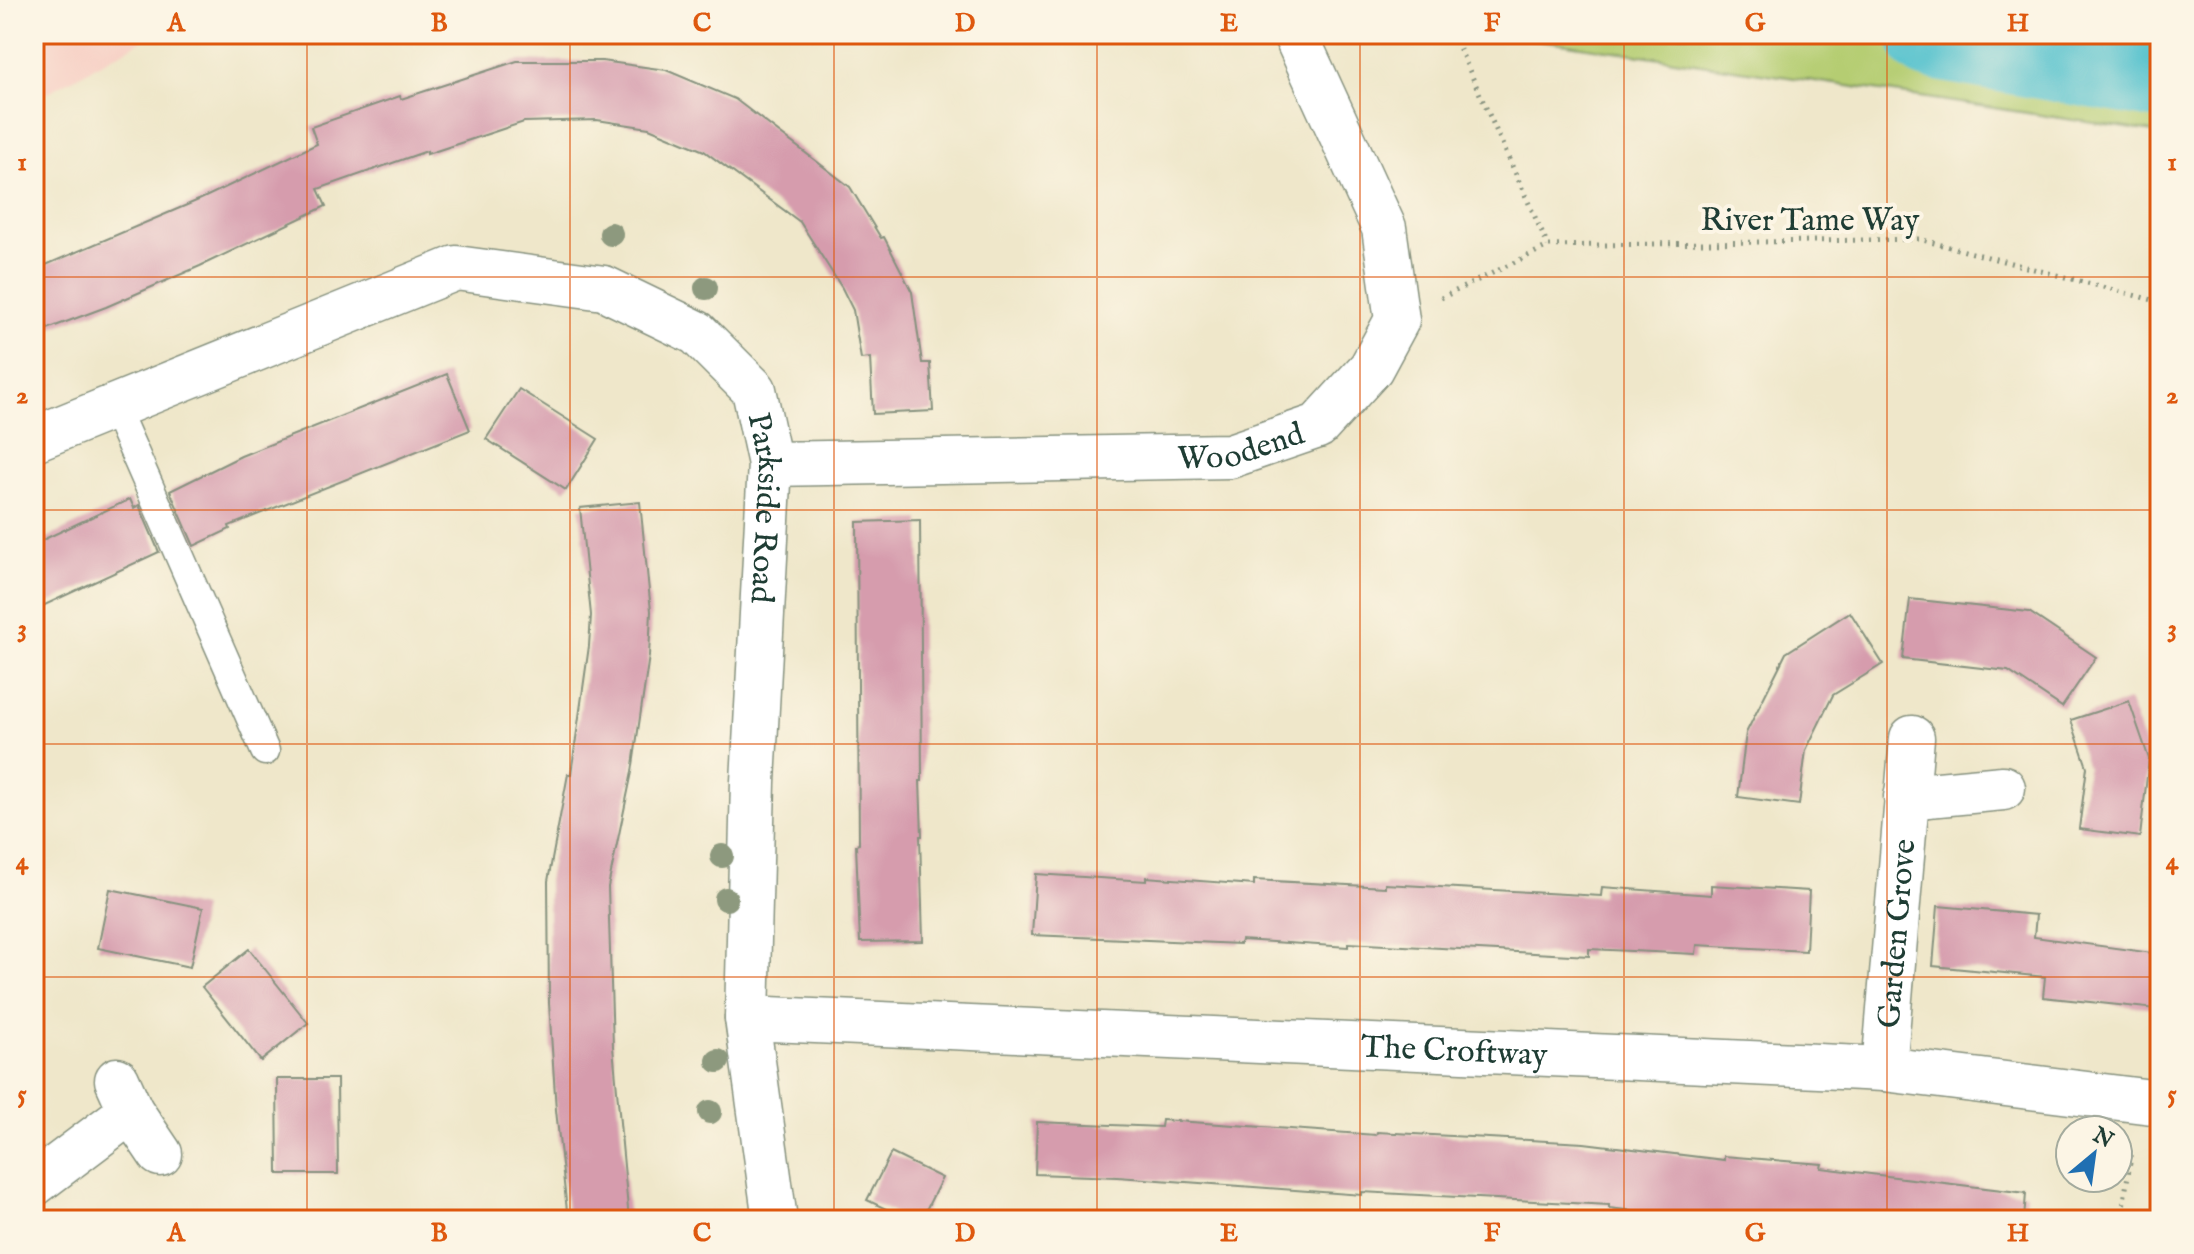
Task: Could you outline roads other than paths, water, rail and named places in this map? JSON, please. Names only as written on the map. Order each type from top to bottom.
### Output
[{"type":"street","name":"Woodend","points":[[770,464],[1230,456],[1318,426],[1371,368],[1397,320],[1384,228],[1295,34]]},
{"type":"street","name":"Parkside Road","points":[[34,439],[456,268],[604,288],[697,333],[754,390],[770,464],[753,782],[747,1018],[775,1220]]},
{"type":"street","name":"Garden Grove","points":[[1884,1069],[1912,738]]},
{"type":"street","name":"Garden Grove","points":[[1906,797],[2003,788]]},
{"type":"street","name":"The Croftway","points":[[747,1018],[1884,1069],[2151,1102]]},
{"type":"street","points":[[34,1184],[124,1095],[160,1154]]},
{"type":"lane","points":[[114,406],[265,751]]},
{"type":"waterway","points":[[1933,34],[2160,74]]}]
